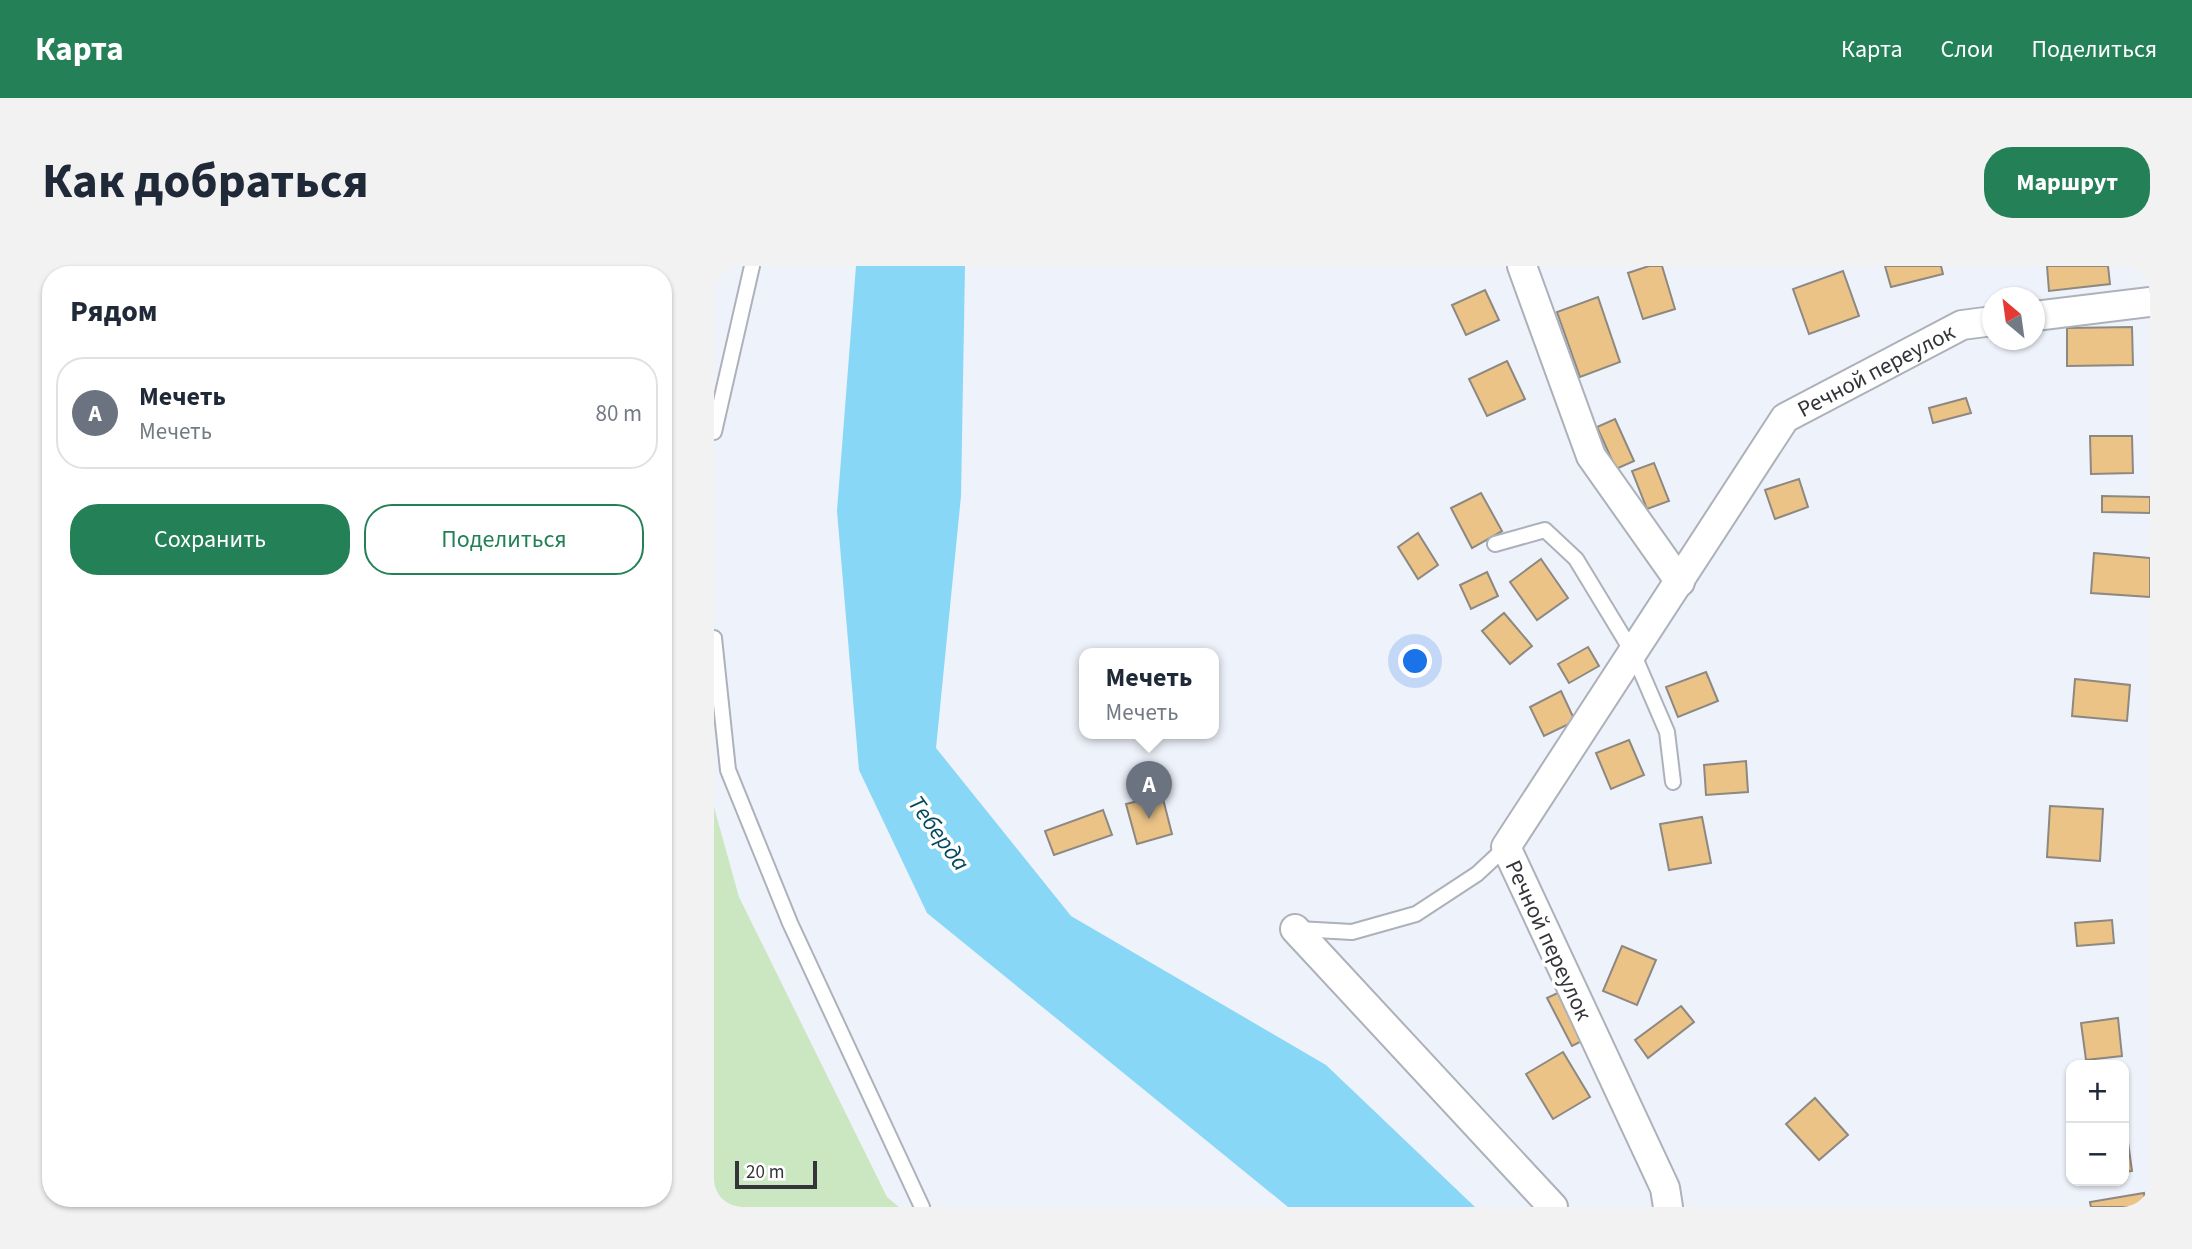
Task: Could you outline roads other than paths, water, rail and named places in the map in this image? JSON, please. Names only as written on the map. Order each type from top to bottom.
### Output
[{"type":"street","points":[[1522,266],[1591,456],[1680,582]]},
{"type":"street","points":[[2045,315],[2150,302]]},
{"type":"street","name":"Речной переулок","points":[[1663,1201],[1506,847],[1785,418],[1962,325],[1982,322]]},
{"type":"street","points":[[1294,929],[1553,1207]]},
{"type":"lane","points":[[714,432],[752,266]]},
{"type":"lane","points":[[1495,544],[1545,530],[1576,559],[1633,653],[1667,732],[1673,782]]},
{"type":"lane","points":[[714,638],[728,770],[790,923],[922,1207]]},
{"type":"lane","points":[[1294,929],[1352,932],[1416,914],[1476,874],[1506,847]]},
{"type":"water","name":"Теберда","points":[[856,266],[965,266],[961,496],[936,748],[1071,916],[1326,1065],[1475,1207],[1288,1207],[927,913],[859,770],[837,511]]},
{"type":"place","name":"Мечеть","points":[[1149,819]]}]
